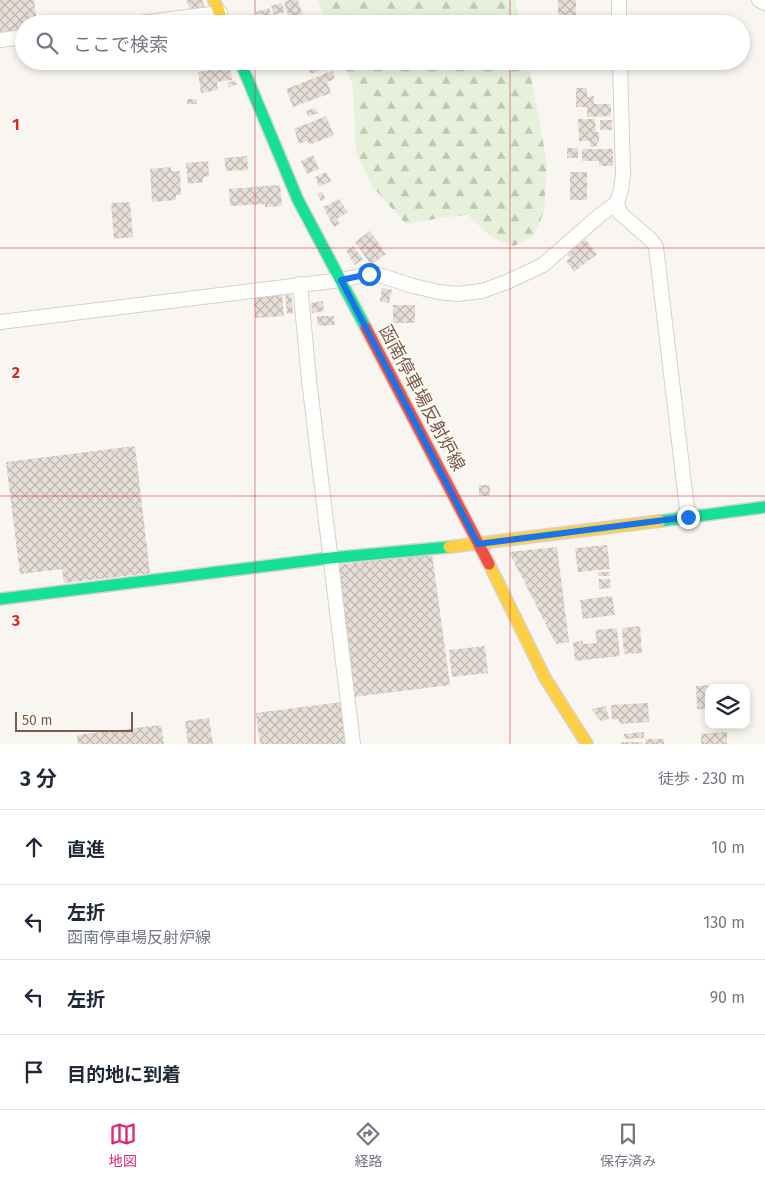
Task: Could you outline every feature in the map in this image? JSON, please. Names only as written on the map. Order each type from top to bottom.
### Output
[{"type":"main road","points":[[214,0],[221,15]]},
{"type":"main road","name":"函南停車場反射炉線","points":[[244,70],[298,200],[478,544],[545,678],[587,744]]},
{"type":"main road","points":[[0,598],[330,558],[478,544],[765,507]]},
{"type":"street","points":[[619,0],[619,15]]},
{"type":"street","points":[[759,0],[765,3]]},
{"type":"street","points":[[0,40],[15,38]]},
{"type":"street","points":[[620,70],[623,174],[617,204],[620,213],[652,240],[656,247],[688,517]]},
{"type":"street","points":[[0,322],[369,274],[376,274],[413,286],[440,292],[457,294],[482,291],[507,282],[543,265],[600,216],[617,204]]},
{"type":"street","points":[[300,284],[309,380],[353,744]]},
{"type":"green space","points":[[318,0],[515,0],[518,15],[323,15]]},
{"type":"green space","points":[[346,70],[530,70],[547,163],[544,212],[534,236],[514,246],[492,238],[468,215],[406,224],[372,186],[356,152],[353,86]]},
{"type":"building","points":[[0,0],[34,0],[36,15],[15,15],[15,32],[0,34]]},
{"type":"building","points":[[186,0],[202,0],[206,10],[191,11]]},
{"type":"building","points":[[298,0],[302,15],[288,15],[284,2]]},
{"type":"building","points":[[558,0],[576,0],[576,15],[558,15]]},
{"type":"building","points":[[282,3],[285,12],[274,15],[271,6]]},
{"type":"building","points":[[269,8],[271,15],[257,15],[256,12]]},
{"type":"building","points":[[230,70],[232,80],[217,82],[218,90],[201,93],[198,72]]},
{"type":"building","points":[[309,70],[321,70],[311,74]]},
{"type":"building","points":[[332,71],[335,79],[327,82],[331,93],[293,107],[286,89]]},
{"type":"building","points":[[235,80],[237,84],[229,88],[227,83]]},
{"type":"building","points":[[576,88],[587,88],[587,97],[594,96],[594,104],[611,104],[611,116],[587,117],[587,107],[576,107]]},
{"type":"building","points":[[187,99],[197,99],[197,104],[187,104]]},
{"type":"building","points":[[315,108],[318,113],[308,117],[306,111]]},
{"type":"building","points":[[326,116],[334,135],[309,145],[307,141],[299,144],[294,129]]},
{"type":"building","points":[[578,119],[595,119],[596,132],[599,132],[597,146],[590,147],[590,141],[579,141]]},
{"type":"building","points":[[600,120],[612,120],[612,130],[600,130]]},
{"type":"building","points":[[567,148],[578,148],[578,158],[567,158]]},
{"type":"building","points":[[582,149],[613,149],[613,166],[599,166],[599,161],[582,161]]},
{"type":"building","points":[[313,155],[319,169],[307,174],[301,161]]},
{"type":"building","points":[[247,156],[248,170],[226,171],[224,158]]},
{"type":"building","points":[[208,161],[209,176],[203,177],[203,182],[188,184],[186,163]]},
{"type":"building","points":[[171,167],[171,171],[180,171],[181,195],[176,195],[176,200],[152,202],[150,169]]},
{"type":"building","points":[[326,172],[331,181],[319,187],[315,177]]},
{"type":"building","points":[[570,172],[587,172],[587,200],[570,200]]},
{"type":"building","points":[[280,185],[282,206],[265,207],[265,204],[230,206],[229,189]]},
{"type":"building","points":[[322,192],[326,199],[321,201],[317,194]]},
{"type":"building","points":[[339,199],[348,212],[337,219],[340,224],[334,227],[323,207]]},
{"type":"building","points":[[130,202],[133,237],[114,239],[111,203]]},
{"type":"building","points":[[370,231],[386,254],[371,265],[355,242]]},
{"type":"building","points":[[585,239],[597,254],[574,272],[566,261],[570,258],[567,254]]},
{"type":"building","points":[[353,246],[363,259],[355,265],[346,251]]},
{"type":"building","points":[[382,288],[392,290],[389,303],[380,301]]},
{"type":"building","points":[[291,292],[293,313],[287,314],[285,293]]},
{"type":"building","points":[[282,295],[284,316],[255,318],[254,297]]},
{"type":"building","points":[[323,301],[324,311],[312,313],[311,303]]},
{"type":"building","points":[[393,305],[415,305],[415,323],[393,323]]},
{"type":"building","points":[[317,316],[334,316],[335,325],[318,326]]},
{"type":"building","points":[[135,446],[150,573],[64,583],[62,569],[20,574],[6,462]]},
{"type":"building","points":[[479,485],[490,485],[490,496],[479,496]]},
{"type":"building","points":[[607,545],[610,569],[578,572],[575,548]]},
{"type":"building","points":[[557,547],[569,642],[556,644],[509,552]]},
{"type":"building","points":[[432,554],[450,685],[353,697],[338,565]]},
{"type":"building","points":[[598,572],[610,572],[610,576],[598,576]]},
{"type":"building","points":[[599,579],[610,579],[611,588],[599,589]]},
{"type":"building","points":[[612,596],[615,615],[583,619],[580,600]]},
{"type":"building","points":[[640,626],[642,653],[624,654],[622,628]]},
{"type":"building","points":[[617,628],[620,656],[575,661],[573,642],[583,641],[583,644],[597,643],[595,630]]},
{"type":"building","points":[[485,646],[488,673],[452,677],[449,650]]},
{"type":"building","points":[[696,686],[705,686],[705,709],[697,709]]},
{"type":"building","points":[[342,702],[347,744],[260,744],[256,713]]},
{"type":"building","points":[[648,703],[649,722],[619,724],[619,719],[612,720],[611,705]]},
{"type":"building","points":[[606,706],[609,719],[601,721],[591,709]]},
{"type":"building","points":[[209,718],[213,744],[188,744],[185,721]]},
{"type":"building","points":[[161,725],[164,744],[78,744],[77,735]]},
{"type":"building","points":[[644,732],[644,738],[625,739],[624,734]]},
{"type":"building","points":[[727,732],[727,744],[701,744],[701,734]]},
{"type":"building","points":[[645,739],[664,739],[664,744],[645,744]]},
{"type":"building","points":[[621,742],[642,742],[642,744],[621,744]]},
{"type":"traffic: fast","points":[[244,70],[298,200],[366,328]]},
{"type":"traffic: fast","points":[[660,521],[765,507]]},
{"type":"traffic: fast","points":[[0,599],[330,558],[449,547]]},
{"type":"traffic: slow","points":[[214,0],[220,15]]},
{"type":"traffic: slow","points":[[449,547],[660,521]]},
{"type":"traffic: slow","points":[[489,564],[545,678],[587,744]]},
{"type":"traffic: jam","points":[[366,328],[489,564]]},
{"type":"route","points":[[369,274],[341,280],[478,544],[688,517]]}]
